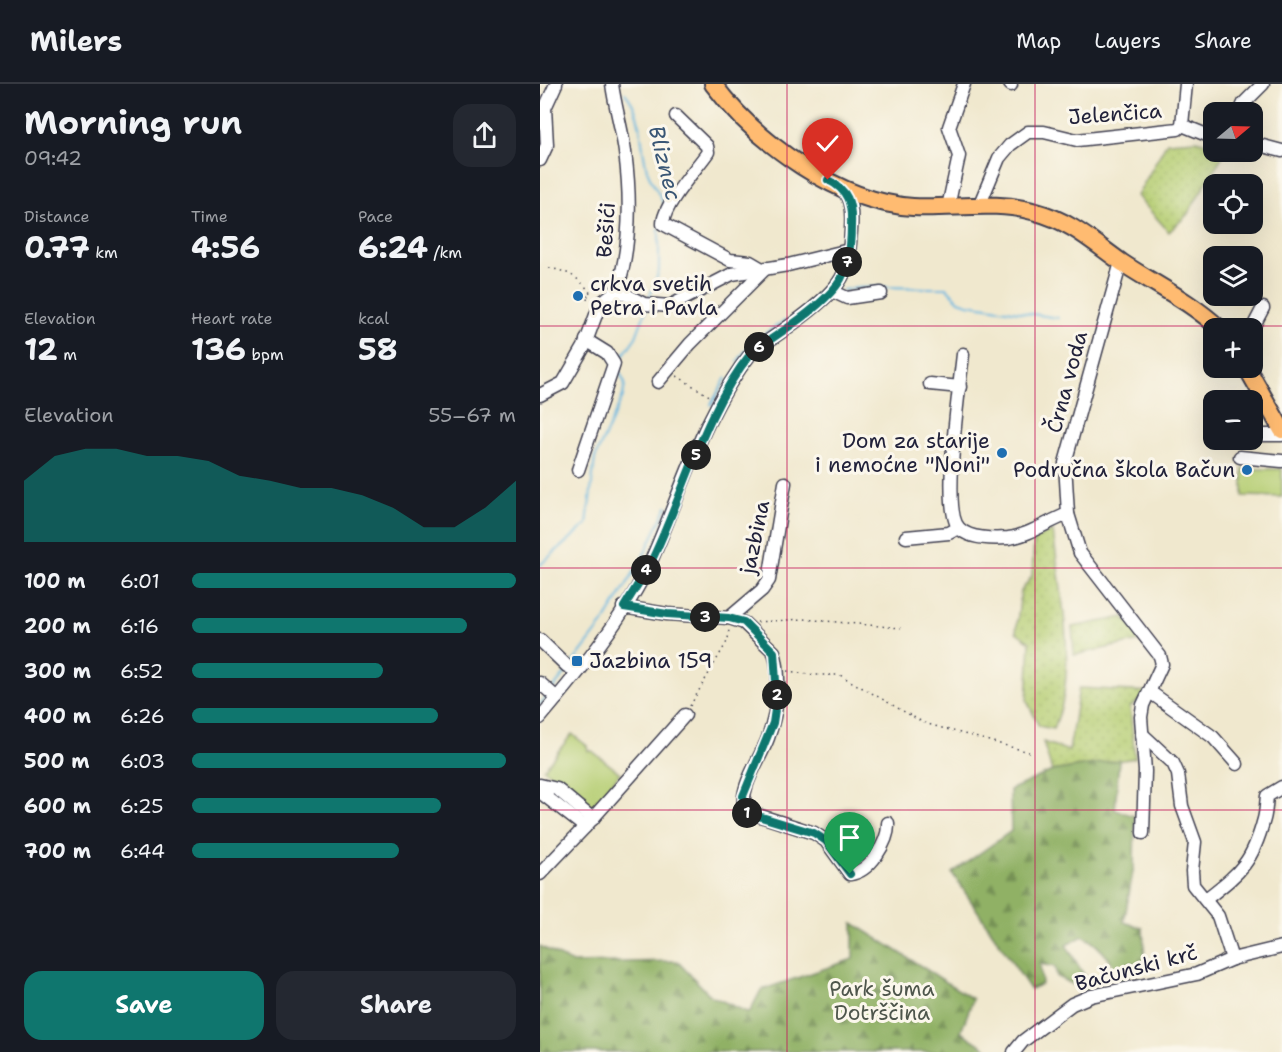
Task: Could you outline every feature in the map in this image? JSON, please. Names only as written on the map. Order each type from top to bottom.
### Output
[{"type":"main road","points":[[713,84],[760,135],[788,157],[840,186],[869,198],[905,206],[1016,207],[1051,216],[1079,230],[1124,269],[1191,306],[1206,318]]},
{"type":"main road","points":[[1253,378],[1282,430]]},
{"type":"street","points":[[540,160],[547,145],[545,108],[556,84]]},
{"type":"street","name":"Bešići","points":[[612,84],[625,152],[629,206],[627,244],[616,290],[648,305],[670,306],[732,274],[849,250]]},
{"type":"street","points":[[948,207],[959,156],[949,127],[964,84]]},
{"type":"street","name":"Jelenčica","points":[[979,206],[999,158],[1010,145],[1028,132],[1044,132],[1067,140],[1077,140],[1178,129],[1182,125],[1186,84]]},
{"type":"street","points":[[1245,102],[1263,84]]},
{"type":"street","points":[[658,382],[764,269],[750,262],[730,260],[663,224],[664,217],[679,192],[708,152],[707,146],[676,116]]},
{"type":"street","points":[[1182,125],[1203,134]]},
{"type":"street","points":[[1263,146],[1282,151]]},
{"type":"street","points":[[540,718],[550,692],[573,669],[624,607],[649,564],[718,404],[746,360],[831,291],[842,277],[849,250],[852,212],[847,195],[840,186]]},
{"type":"street","points":[[852,212],[857,204],[869,198]]},
{"type":"street","name":"Črna voda","points":[[1124,269],[1065,463],[1068,514],[1080,553],[1160,656],[1162,664],[1143,705],[1142,734],[1145,771],[1143,833]]},
{"type":"street","points":[[540,395],[562,383],[586,340],[600,304],[616,290]]},
{"type":"street","points":[[831,291],[847,298],[881,293]]},
{"type":"street","points":[[1258,318],[1263,308]]},
{"type":"street","points":[[578,470],[614,364],[607,353],[586,340]]},
{"type":"street","points":[[963,354],[954,431],[952,496],[954,519],[958,528],[981,537],[1010,538],[1068,514]]},
{"type":"street","points":[[930,384],[960,387]]},
{"type":"street","points":[[1263,435],[1282,435]]},
{"type":"street","points":[[1240,457],[1282,461]]},
{"type":"street","name":"jazbina","points":[[729,618],[762,590],[768,580],[785,483]]},
{"type":"street","points":[[906,537],[949,533],[958,528]]},
{"type":"street","points":[[624,607],[667,614],[729,618],[744,622],[774,652],[777,669],[773,723],[743,796],[745,812],[788,823],[826,841],[846,872],[854,874],[867,865],[887,839],[888,823]]},
{"type":"street","points":[[540,640],[573,669]]},
{"type":"street","points":[[1150,692],[1213,737],[1238,764]]},
{"type":"street","points":[[540,874],[589,823],[685,715]]},
{"type":"street","points":[[1142,734],[1173,763],[1178,774],[1182,806],[1195,842],[1191,871],[1193,885],[1218,916],[1232,959]]},
{"type":"street","points":[[540,785],[557,789],[589,823]]},
{"type":"street","points":[[1206,899],[1246,866],[1265,817],[1267,796],[1282,787]]},
{"type":"street","points":[[540,792],[589,823]]},
{"type":"street","name":"Bačunski krč","points":[[1014,1052],[1023,1041],[1072,1004],[1091,996],[1197,974],[1232,959],[1282,947]]},
{"type":"path","points":[[549,268],[564,271],[582,281],[591,294],[585,298]]},
{"type":"path","points":[[668,370],[711,397]]},
{"type":"path","points":[[685,715],[728,639],[729,618]]},
{"type":"path","points":[[744,622],[804,620],[901,628]]},
{"type":"path","points":[[777,669],[815,675],[840,675],[924,723],[1029,752]]},
{"type":"green space","points":[[1196,140],[1203,142],[1203,162],[1219,162],[1212,174],[1203,174],[1203,188],[1187,215],[1169,232],[1137,196],[1167,142]]},
{"type":"green space","points":[[1243,469],[1282,469],[1282,497],[1243,496]]},
{"type":"green space","points":[[1053,531],[1066,632],[1067,658],[1061,708],[1053,729],[1039,726],[1027,701],[1030,642],[1016,632],[1021,591],[1032,576],[1034,539]]},
{"type":"green space","points":[[1124,617],[1144,640],[1074,655],[1072,627]]},
{"type":"green space","points":[[1079,688],[1150,692],[1130,707],[1135,758],[1052,771],[1043,742],[1069,751]]},
{"type":"green space","points":[[572,734],[587,746],[588,751],[592,751],[620,773],[594,807],[591,807],[564,786],[563,782],[559,782],[544,769]]},
{"type":"green space","points":[[1119,760],[1115,810],[1135,816],[1134,866],[1124,922],[1143,928],[1145,963],[1127,963],[1129,987],[1124,989],[1118,973],[1108,958],[1083,936],[1066,945],[1096,995],[1057,977],[1055,967],[1040,964],[1042,984],[1030,989],[952,873],[1011,831],[1010,790],[1052,771]]},
{"type":"green space","name":"Park šuma Dotrščina","points":[[853,923],[973,999],[961,1032],[992,1052],[540,1052],[540,946],[572,963],[677,961],[711,996],[749,1013],[761,990],[853,959]]},
{"type":"waterway","name":"Bliznec","points":[[625,93],[638,119],[647,170],[664,205]]},
{"type":"waterway","name":"Bliznec","points":[[648,301],[659,271],[659,228]]},
{"type":"waterway","points":[[843,290],[882,287],[947,288],[959,301],[968,304],[1058,318]]},
{"type":"waterway","name":"Bliznec","points":[[540,565],[587,524],[595,458],[623,396],[625,383],[619,371],[619,361],[636,337],[646,310]]},
{"type":"waterway","points":[[738,361],[751,343],[785,320]]},
{"type":"waterway","points":[[711,405],[726,378]]},
{"type":"waterway","points":[[571,665],[604,622],[642,559],[667,506]]},
{"type":"waterway","points":[[553,689],[566,672]]},
{"type":"waterway","points":[[540,704],[548,696]]},
{"type":"place","name":"crkva svetih Petra i Pavla","points":[[578,296]]},
{"type":"place","name":"Dom za starije i nemoćne \"Noni\"","points":[[1002,453]]},
{"type":"place","name":"Područna škola Bačun","points":[[1247,470]]},
{"type":"place","name":"Jazbina 159","points":[[577,661]]},
{"type":"route","points":[[828,180],[845,191],[852,212],[851,238],[846,268],[842,277],[836,286],[804,315],[752,352],[746,360],[718,404],[649,564],[624,607],[667,614],[729,618],[744,622],[769,645],[777,659],[777,696],[768,739],[743,796],[745,812],[788,823],[814,833],[826,841],[846,872],[850,874]]}]
